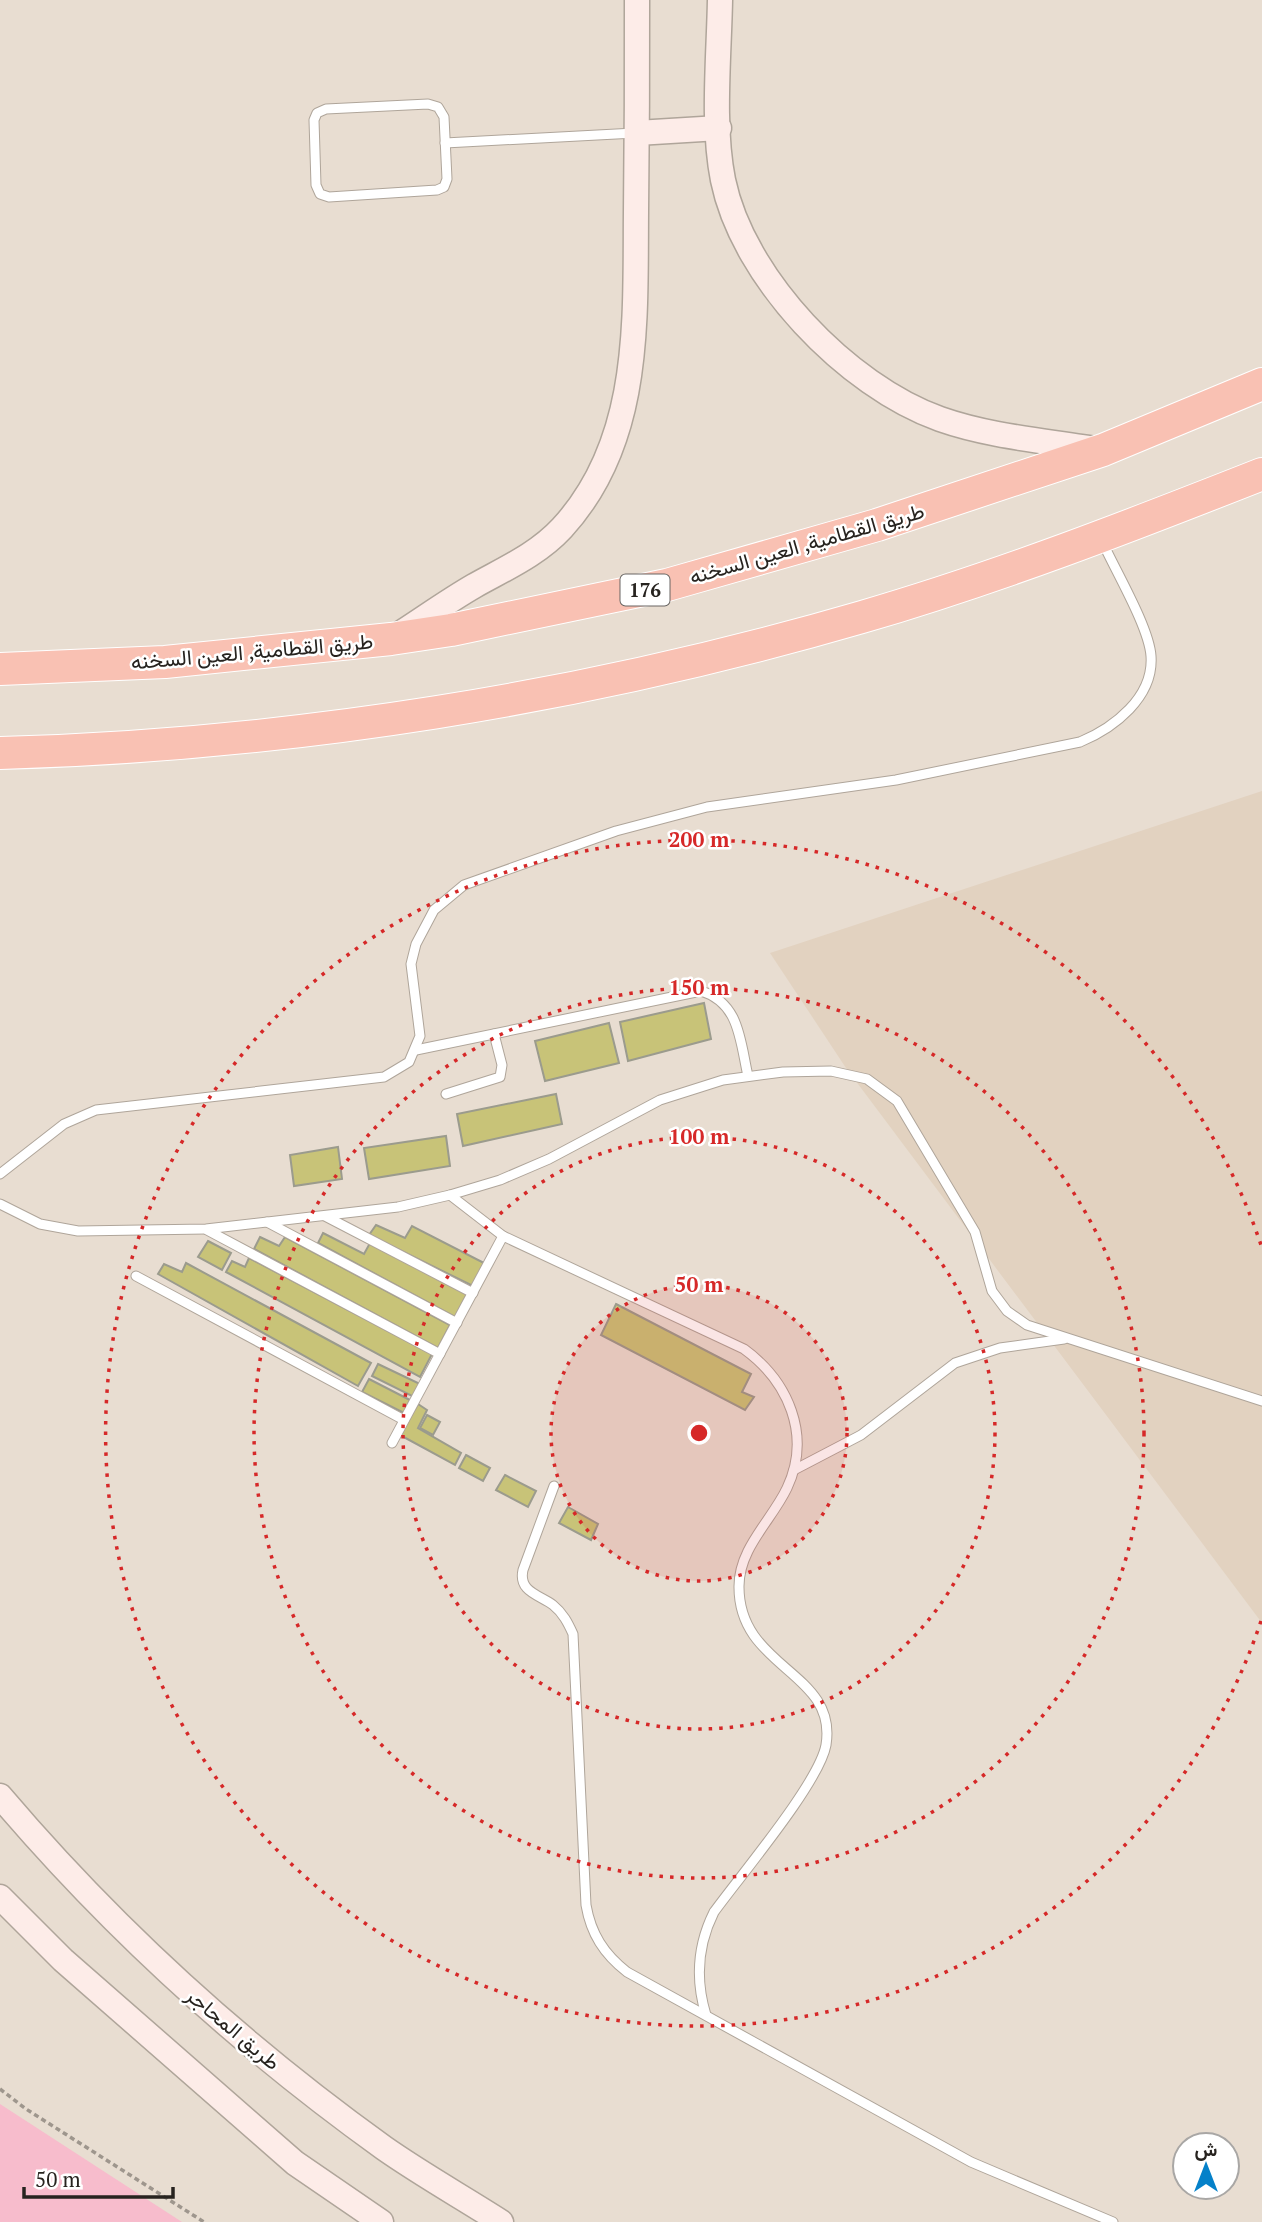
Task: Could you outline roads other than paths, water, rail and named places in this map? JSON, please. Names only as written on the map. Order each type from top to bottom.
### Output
[{"type":"highway","name":"طريق القطامية, العين السخنه","points":[[0,670],[165,662],[391,639],[451,630],[667,585],[877,525],[1103,450],[1262,384]]},
{"type":"highway","points":[[0,753],[196,742],[251,736],[429,713],[647,672],[862,617],[1101,538],[1262,474]]},
{"type":"highway","points":[[0,652],[35,668]]},
{"type":"main road","points":[[391,639],[475,586],[515,565],[547,541],[562,528],[579,505],[608,453],[627,397],[635,339],[637,0]]},
{"type":"main road","points":[[720,0],[719,128],[722,179],[731,210],[746,240],[782,297],[803,323],[844,361],[880,387],[939,419],[985,431],[1103,450]]},
{"type":"main road","points":[[637,133],[719,128]]},
{"type":"main road","name":"طريق المحاجر","points":[[0,1796],[83,1888],[197,2000],[386,2149],[501,2222]]},
{"type":"main road","points":[[0,1897],[63,1960],[295,2163],[381,2222]]},
{"type":"lane","points":[[433,105],[444,117],[445,143],[447,179],[441,190],[329,197],[317,190],[314,120],[321,110],[433,105]]},
{"type":"lane","points":[[445,143],[637,133]]},
{"type":"lane","points":[[0,1174],[64,1124],[96,1110],[384,1077],[409,1062],[420,1036],[411,964],[416,944],[434,910],[464,885],[661,818],[754,799],[896,779],[1067,745],[1098,734],[1114,724],[1128,710],[1147,683],[1151,654],[1101,538]]},
{"type":"lane","points":[[416,1050],[688,991],[701,991],[725,1002],[733,1013],[748,1076]]},
{"type":"lane","points":[[446,1094],[500,1077],[502,1065],[494,1034]]},
{"type":"lane","points":[[0,1204],[40,1224],[78,1231],[206,1229],[398,1207],[500,1180],[549,1159],[660,1100],[691,1088],[748,1076],[831,1071],[849,1073],[883,1088],[897,1101],[975,1232],[988,1281],[999,1302],[1027,1325],[1262,1401]]},
{"type":"lane","points":[[450,1195],[503,1236],[744,1349],[760,1360],[774,1375],[792,1410],[797,1430],[794,1470],[787,1489],[749,1549],[740,1573],[739,1599],[750,1632],[760,1646],[812,1693],[821,1708],[826,1742],[814,1775],[714,1912],[707,1926],[698,1970],[706,2015]]},
{"type":"lane","points":[[323,1216],[473,1293]]},
{"type":"lane","points":[[267,1222],[457,1323]]},
{"type":"lane","points":[[206,1229],[440,1354]]},
{"type":"lane","points":[[392,1443],[503,1236]]},
{"type":"lane","points":[[135,1276],[404,1420]]},
{"type":"lane","points":[[794,1470],[861,1435],[955,1363],[1023,1343],[1070,1339]]},
{"type":"lane","points":[[554,1486],[522,1576],[529,1591],[562,1613],[575,1645],[589,1918],[599,1943],[616,1964],[971,2162],[1114,2222]]}]
